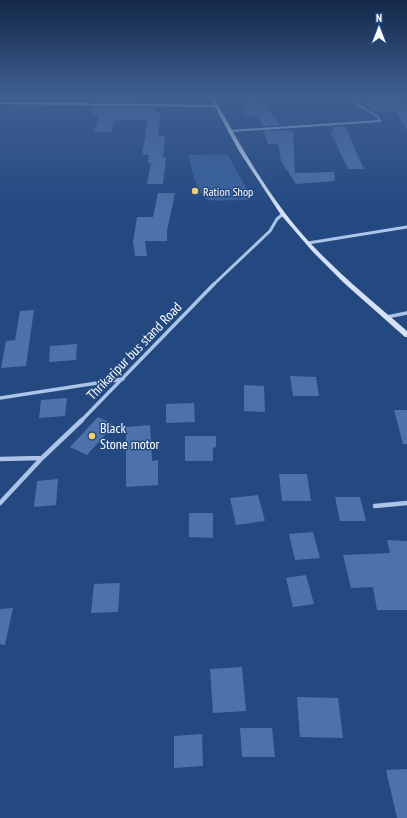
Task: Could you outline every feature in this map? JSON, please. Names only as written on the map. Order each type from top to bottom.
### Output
[{"type":"main road","points":[[232,134],[282,214],[346,282],[407,335]]},
{"type":"street","name":"Thrikaripur bus stand Road","points":[[0,503],[42,458],[86,417],[193,305],[270,231],[277,219],[282,214]]},
{"type":"street","points":[[308,243],[407,227]]},
{"type":"street","points":[[387,317],[407,314]]},
{"type":"street","points":[[0,398],[123,379]]},
{"type":"street","points":[[0,459],[42,458]]},
{"type":"street","points":[[375,506],[407,502]]},
{"type":"shaded area","points":[[227,154],[250,195],[250,200],[208,200],[204,197],[198,187],[188,155]]},
{"type":"building","points":[[146,134],[165,136],[163,157],[166,157],[163,184],[147,184],[151,163],[148,163],[149,155],[142,155]]},
{"type":"building","points":[[265,134],[293,134],[295,173],[334,172],[335,181],[296,184],[281,161],[278,144],[268,144]]},
{"type":"building","points":[[332,134],[349,134],[364,169],[348,169]]},
{"type":"building","points":[[158,193],[175,193],[167,231],[167,241],[145,241],[147,256],[135,256],[133,242],[137,217],[153,217]]},
{"type":"building","points":[[34,310],[26,366],[1,368],[6,341],[15,340],[20,311]]},
{"type":"building","points":[[77,344],[76,360],[49,362],[50,346]]},
{"type":"building","points":[[290,376],[316,377],[319,396],[293,396]]},
{"type":"building","points":[[244,385],[264,386],[265,412],[244,411]]},
{"type":"building","points":[[67,398],[65,416],[39,418],[41,400]]},
{"type":"building","points":[[194,403],[195,422],[166,423],[166,404]]},
{"type":"building","points":[[394,410],[407,410],[407,444],[403,444]]},
{"type":"building","name":"Black Stone motor","points":[[98,417],[114,425],[87,455],[70,447]]},
{"type":"building","points":[[150,425],[152,461],[158,460],[158,485],[126,487],[126,427]]},
{"type":"building","points":[[185,436],[216,436],[216,447],[213,448],[213,461],[185,461]]},
{"type":"building","points":[[279,474],[307,474],[311,501],[282,501]]},
{"type":"building","points":[[58,479],[56,505],[34,507],[37,481]]},
{"type":"building","points":[[258,495],[265,521],[236,525],[230,498]]},
{"type":"building","points":[[335,497],[360,497],[366,521],[340,521]]},
{"type":"building","points":[[189,513],[213,513],[213,538],[189,537]]},
{"type":"building","points":[[313,532],[320,558],[295,560],[289,534]]},
{"type":"building","points":[[387,540],[407,541],[407,610],[377,610],[373,587],[351,588],[343,555],[390,553]]},
{"type":"building","points":[[306,575],[314,604],[293,607],[286,578]]},
{"type":"building","points":[[120,583],[118,612],[91,613],[94,584]]},
{"type":"building","points":[[13,608],[5,645],[0,644],[0,609]]},
{"type":"building","points":[[242,667],[246,711],[213,713],[210,669]]},
{"type":"building","points":[[297,697],[338,698],[343,738],[300,737]]},
{"type":"building","points":[[240,728],[272,728],[275,757],[242,757]]},
{"type":"building","points":[[202,734],[203,766],[174,768],[174,736]]},
{"type":"building","points":[[407,769],[407,818],[397,818],[386,770]]},
{"type":"place","name":"Ration Shop","points":[[195,191]]},
{"type":"place","name":"Black Stone motor","points":[[92,436]]}]
